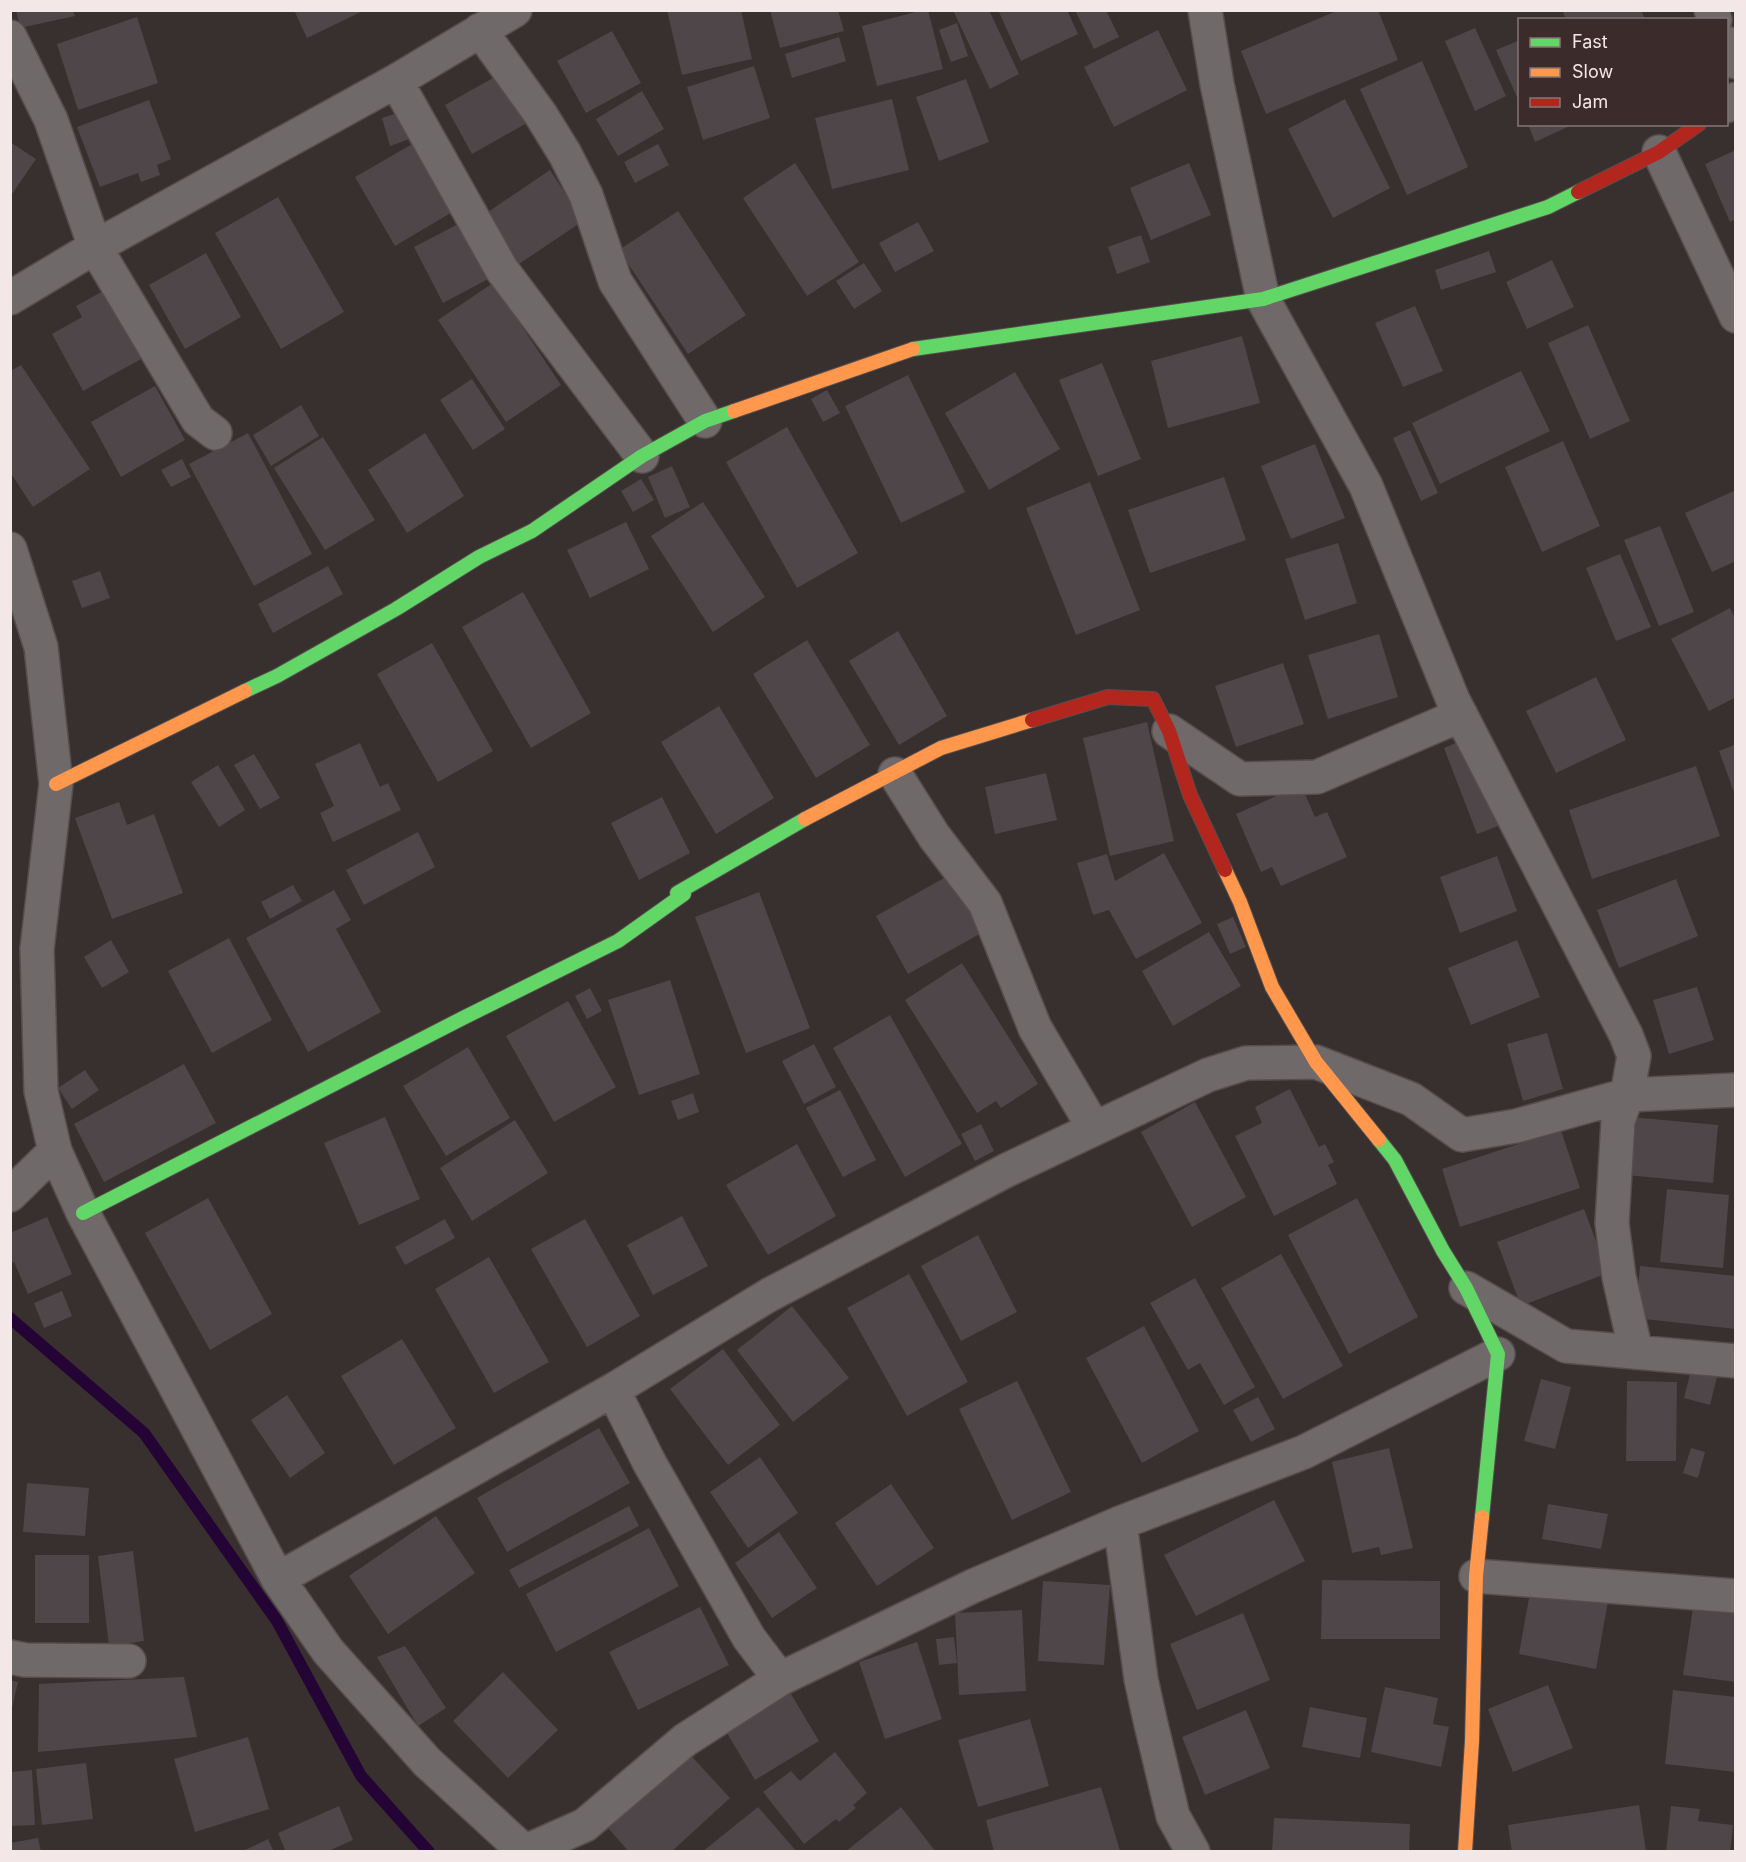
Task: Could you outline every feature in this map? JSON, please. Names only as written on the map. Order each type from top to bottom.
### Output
[{"type":"street","points":[[10,298],[94,247],[396,81],[515,10]]},
{"type":"street","points":[[1205,10],[1217,84],[1263,300],[1366,486],[1453,700],[1626,1035],[1634,1056],[1627,1095],[1618,1121],[1612,1223],[1619,1277],[1636,1352]]},
{"type":"street","points":[[480,30],[566,154],[586,195],[615,281],[705,421]]},
{"type":"street","points":[[10,37],[51,120],[94,247],[198,420],[215,433]]},
{"type":"street","points":[[1728,47],[1736,62]]},
{"type":"street","points":[[396,81],[502,270],[642,456]]},
{"type":"street","points":[[56,784],[297,665],[396,609],[479,557],[532,531],[642,456],[705,421],[909,350],[1263,300],[1548,207],[1659,152],[1696,126]]},
{"type":"street","points":[[1659,152],[1736,316]]},
{"type":"street","points":[[10,549],[41,647],[56,784],[37,949],[41,1091],[55,1150],[83,1214],[278,1579],[328,1651],[427,1762],[524,1851],[585,1825],[685,1740],[780,1679],[973,1586],[1120,1523],[1304,1452],[1498,1354]]},
{"type":"street","points":[[83,1214],[463,1018],[618,941],[684,894],[678,893],[788,829],[941,748],[1108,696],[1153,699],[1169,731],[1190,795],[1240,902],[1272,987],[1316,1062],[1395,1160],[1443,1251],[1466,1288],[1498,1354],[1476,1576],[1472,1741],[1465,1851]]},
{"type":"street","points":[[1169,731],[1240,779],[1317,777],[1461,715]]},
{"type":"street","points":[[895,774],[934,836],[985,903],[1035,1028],[1094,1128]]},
{"type":"street","points":[[278,1579],[613,1390],[769,1295],[997,1175],[1208,1075],[1246,1063],[1316,1062],[1411,1099],[1462,1135],[1516,1126],[1627,1095],[1736,1090]]},
{"type":"street","points":[[10,1195],[55,1150]]},
{"type":"street","points":[[1466,1288],[1566,1346],[1736,1361]]},
{"type":"street","points":[[613,1390],[649,1462],[749,1638],[780,1679]]},
{"type":"street","points":[[1120,1523],[1147,1710],[1173,1816],[1193,1851]]},
{"type":"street","points":[[1476,1576],[1736,1596]]},
{"type":"street","points":[[10,1656],[25,1660],[129,1661]]},
{"type":"building","points":[[16,10],[73,10],[75,16],[20,28]]},
{"type":"building","points":[[294,10],[365,10],[307,38]]},
{"type":"building","points":[[667,10],[741,10],[752,59],[682,75]]},
{"type":"building","points":[[770,10],[838,10],[844,31],[780,48]]},
{"type":"building","points":[[928,10],[943,69],[877,86],[862,26]]},
{"type":"building","points":[[953,10],[989,10],[1019,74],[990,89]]},
{"type":"building","points":[[998,10],[1067,10],[1078,34],[1021,61]]},
{"type":"building","points":[[1075,10],[1106,10],[1119,37],[1094,49]]},
{"type":"building","points":[[1339,10],[1378,10],[1398,60],[1266,114],[1241,51]]},
{"type":"building","points":[[1562,10],[1641,10],[1644,18],[1565,18]]},
{"type":"building","points":[[137,17],[158,83],[78,110],[57,44]]},
{"type":"building","points":[[957,23],[968,56],[951,62],[939,30]]},
{"type":"building","points":[[1475,28],[1506,96],[1475,111],[1445,41]]},
{"type":"building","points":[[1158,30],[1187,90],[1114,127],[1084,67]]},
{"type":"building","points":[[612,31],[641,83],[586,113],[557,61]]},
{"type":"building","points":[[839,37],[846,61],[792,78],[785,54]]},
{"type":"building","points":[[1518,41],[1518,100],[1496,50]]},
{"type":"building","points":[[1422,61],[1468,167],[1407,195],[1360,89]]},
{"type":"building","points":[[754,66],[770,118],[703,140],[687,87]]},
{"type":"building","points":[[500,74],[527,123],[472,154],[445,105]]},
{"type":"building","points":[[966,79],[989,142],[939,161],[916,97]]},
{"type":"building","points":[[642,91],[664,129],[618,156],[596,119]]},
{"type":"building","points":[[892,99],[909,170],[832,189],[815,118]]},
{"type":"building","points":[[1345,99],[1390,188],[1333,218],[1288,129]]},
{"type":"building","points":[[149,100],[171,159],[157,165],[160,175],[141,182],[138,173],[100,187],[77,127]]},
{"type":"building","points":[[407,110],[415,137],[390,146],[382,118]]},
{"type":"building","points":[[1529,126],[1570,126],[1535,142]]},
{"type":"building","points":[[10,142],[36,159],[10,197]]},
{"type":"building","points":[[414,143],[454,211],[395,246],[355,177]]},
{"type":"building","points":[[658,144],[669,165],[635,183],[624,162]]},
{"type":"building","points":[[1736,150],[1736,219],[1730,222],[1705,164]]},
{"type":"building","points":[[795,163],[859,262],[807,296],[743,198]]},
{"type":"building","points":[[1189,163],[1211,215],[1151,240],[1130,188]]},
{"type":"building","points":[[550,170],[583,221],[516,266],[482,216]]},
{"type":"building","points":[[278,197],[344,312],[281,349],[215,233]]},
{"type":"building","points":[[678,211],[746,315],[688,354],[619,250]]},
{"type":"building","points":[[462,222],[490,278],[443,303],[414,247]]},
{"type":"building","points":[[918,222],[934,251],[895,272],[879,243]]},
{"type":"building","points":[[1141,235],[1150,262],[1117,274],[1108,247]]},
{"type":"building","points":[[1489,251],[1496,272],[1441,290],[1435,270]]},
{"type":"building","points":[[206,253],[241,317],[185,349],[149,285]]},
{"type":"building","points":[[1552,260],[1574,307],[1527,329],[1506,282]]},
{"type":"building","points":[[864,263],[882,291],[854,309],[836,281]]},
{"type":"building","points":[[493,283],[561,385],[506,422],[438,320]]},
{"type":"building","points":[[105,290],[143,358],[83,391],[52,334],[82,317],[76,306]]},
{"type":"building","points":[[1415,306],[1443,371],[1403,387],[1375,323]]},
{"type":"building","points":[[1588,325],[1630,421],[1590,439],[1548,343]]},
{"type":"building","points":[[1242,336],[1260,403],[1168,428],[1151,361]]},
{"type":"building","points":[[1102,363],[1141,459],[1098,476],[1059,380]]},
{"type":"building","points":[[21,365],[90,469],[33,507],[10,472],[10,371]]},
{"type":"building","points":[[1521,371],[1550,431],[1440,484],[1412,423]]},
{"type":"building","points":[[1015,372],[1060,449],[989,490],[945,413]]},
{"type":"building","points":[[908,375],[965,492],[901,523],[845,406]]},
{"type":"building","points":[[472,379],[505,429],[473,450],[440,400]]},
{"type":"building","points":[[155,386],[185,440],[121,477],[91,422]]},
{"type":"building","points":[[827,390],[840,413],[823,422],[811,399]]},
{"type":"building","points":[[301,405],[319,436],[271,466],[253,435]]},
{"type":"building","points":[[787,427],[858,553],[797,588],[726,462]]},
{"type":"building","points":[[1410,430],[1438,493],[1421,501],[1393,438]]},
{"type":"building","points":[[248,433],[312,554],[254,586],[189,464]]},
{"type":"building","points":[[425,433],[464,496],[407,533],[368,470]]},
{"type":"building","points":[[323,437],[375,520],[325,550],[274,468]]},
{"type":"building","points":[[1563,441],[1600,526],[1542,552],[1505,467]]},
{"type":"building","points":[[1315,444],[1345,518],[1291,539],[1261,466]]},
{"type":"building","points":[[182,459],[191,477],[171,487],[161,470]]},
{"type":"building","points":[[672,466],[690,507],[665,518],[648,477]]},
{"type":"building","points":[[1224,477],[1246,540],[1150,573],[1128,510]]},
{"type":"building","points":[[641,479],[654,500],[633,512],[621,491]]},
{"type":"building","points":[[1090,482],[1140,610],[1076,635],[1026,508]]},
{"type":"building","points":[[1736,490],[1736,561],[1712,572],[1685,513]]},
{"type":"building","points":[[703,502],[765,597],[713,632],[651,536]]},
{"type":"building","points":[[626,522],[649,569],[590,598],[567,550]]},
{"type":"building","points":[[1660,526],[1694,612],[1659,626],[1624,540]]},
{"type":"building","points":[[1338,543],[1357,603],[1305,620],[1285,559]]},
{"type":"building","points":[[1620,554],[1651,627],[1616,641],[1586,568]]},
{"type":"building","points":[[328,566],[343,594],[273,633],[258,604]]},
{"type":"building","points":[[100,571],[110,598],[82,608],[72,581]]},
{"type":"building","points":[[523,592],[591,713],[531,748],[462,627]]},
{"type":"building","points":[[1730,608],[1736,620],[1736,697],[1709,711],[1671,639]]},
{"type":"building","points":[[898,631],[947,716],[899,745],[849,661]]},
{"type":"building","points":[[1379,634],[1398,697],[1328,719],[1308,655]]},
{"type":"building","points":[[807,640],[870,745],[816,778],[753,674]]},
{"type":"building","points":[[432,643],[493,751],[438,782],[377,674]]},
{"type":"building","points":[[1283,663],[1304,724],[1236,747],[1215,686]]},
{"type":"building","points":[[1596,677],[1626,740],[1556,773],[1526,711]]},
{"type":"building","points":[[719,706],[774,798],[716,834],[661,742]]},
{"type":"building","points":[[1147,722],[1174,841],[1110,856],[1083,738]]},
{"type":"building","points":[[1468,738],[1501,825],[1477,834],[1444,748]]},
{"type":"building","points":[[360,743],[380,787],[388,783],[401,810],[333,842],[320,813],[334,806],[315,764]]},
{"type":"building","points":[[1736,744],[1736,795],[1735,795],[1719,751]]},
{"type":"building","points":[[254,754],[280,798],[260,809],[234,765]]},
{"type":"building","points":[[218,765],[245,810],[219,827],[191,782]]},
{"type":"building","points":[[1696,766],[1720,836],[1592,879],[1569,810]]},
{"type":"building","points":[[1046,773],[1057,820],[995,834],[985,787]]},
{"type":"building","points":[[1301,785],[1315,817],[1327,812],[1347,857],[1281,886],[1272,867],[1261,872],[1236,814]]},
{"type":"building","points":[[662,797],[690,853],[639,880],[611,823]]},
{"type":"building","points":[[119,802],[127,825],[154,814],[183,893],[112,919],[75,818]]},
{"type":"building","points":[[418,832],[435,867],[364,905],[346,870]]},
{"type":"building","points":[[1164,853],[1202,923],[1136,959],[1109,910],[1093,915],[1077,863],[1107,854],[1115,881]]},
{"type":"building","points":[[1497,856],[1517,911],[1460,933],[1440,877]]},
{"type":"building","points":[[953,873],[985,931],[908,974],[876,916]]},
{"type":"building","points":[[1676,879],[1698,936],[1619,968],[1597,910]]},
{"type":"building","points":[[293,885],[302,901],[270,919],[261,902]]},
{"type":"building","points":[[334,890],[351,920],[336,929],[381,1012],[308,1052],[246,938]]},
{"type":"building","points":[[759,892],[810,1028],[746,1053],[695,917]]},
{"type":"building","points":[[1233,917],[1246,947],[1230,954],[1217,924]]},
{"type":"building","points":[[1209,932],[1241,986],[1173,1026],[1142,971]]},
{"type":"building","points":[[229,938],[272,1020],[212,1053],[168,971]]},
{"type":"building","points":[[111,940],[129,972],[102,988],[84,957]]},
{"type":"building","points":[[1517,940],[1540,997],[1471,1025],[1448,968]]},
{"type":"building","points":[[962,963],[1038,1084],[1001,1108],[996,1101],[977,1113],[905,1000]]},
{"type":"building","points":[[670,980],[700,1074],[639,1095],[608,1000]]},
{"type":"building","points":[[1697,987],[1714,1040],[1669,1054],[1653,1000]]},
{"type":"building","points":[[590,988],[602,1011],[587,1019],[575,996]]},
{"type":"building","points":[[568,1001],[616,1087],[554,1122],[506,1036]]},
{"type":"building","points":[[890,1015],[962,1144],[905,1177],[833,1048]]},
{"type":"building","points":[[1547,1033],[1563,1089],[1523,1101],[1507,1044]]},
{"type":"building","points":[[814,1044],[836,1087],[804,1104],[782,1061]]},
{"type":"building","points":[[468,1047],[510,1118],[446,1156],[403,1086]]},
{"type":"building","points":[[184,1064],[216,1123],[104,1182],[74,1124]]},
{"type":"building","points":[[85,1070],[99,1090],[72,1109],[58,1088]]},
{"type":"building","points":[[1290,1089],[1319,1147],[1325,1144],[1334,1162],[1328,1165],[1337,1184],[1274,1216],[1235,1136],[1262,1123],[1255,1107]]},
{"type":"building","points":[[840,1090],[876,1160],[843,1177],[806,1108]]},
{"type":"building","points":[[693,1093],[699,1112],[678,1120],[671,1101]]},
{"type":"building","points":[[1195,1102],[1246,1197],[1192,1227],[1141,1132]]},
{"type":"building","points":[[385,1117],[420,1199],[359,1225],[324,1143]]},
{"type":"building","points":[[1630,1117],[1718,1125],[1713,1183],[1625,1175]]},
{"type":"building","points":[[515,1120],[548,1173],[472,1221],[440,1168]]},
{"type":"building","points":[[981,1124],[994,1151],[975,1161],[961,1134]]},
{"type":"building","points":[[1561,1130],[1580,1188],[1460,1227],[1442,1169]]},
{"type":"building","points":[[797,1144],[836,1216],[768,1255],[726,1185]]},
{"type":"building","points":[[1667,1189],[1729,1195],[1723,1268],[1660,1262]]},
{"type":"building","points":[[208,1198],[272,1314],[210,1350],[145,1233]]},
{"type":"building","points":[[1357,1198],[1418,1317],[1349,1354],[1288,1235]]},
{"type":"building","points":[[1584,1209],[1608,1273],[1521,1306],[1497,1242]]},
{"type":"building","points":[[682,1216],[708,1266],[653,1295],[627,1245]]},
{"type":"building","points":[[47,1217],[72,1274],[28,1294],[14,1262],[10,1264],[10,1233]]},
{"type":"building","points":[[445,1219],[455,1238],[405,1265],[395,1247]]},
{"type":"building","points":[[585,1219],[640,1316],[587,1347],[531,1249]]},
{"type":"building","points":[[978,1235],[1017,1312],[961,1341],[921,1266]]},
{"type":"building","points":[[1281,1254],[1343,1366],[1283,1399],[1221,1288]]},
{"type":"building","points":[[489,1257],[549,1362],[494,1393],[435,1289]]},
{"type":"building","points":[[1640,1266],[1736,1276],[1736,1329],[1635,1318]]},
{"type":"building","points":[[909,1274],[968,1382],[907,1416],[847,1308]]},
{"type":"building","points":[[1195,1278],[1255,1387],[1224,1405],[1200,1363],[1188,1370],[1150,1303]]},
{"type":"building","points":[[62,1291],[72,1316],[44,1328],[34,1303]]},
{"type":"building","points":[[792,1306],[849,1378],[793,1422],[737,1350]]},
{"type":"building","points":[[1144,1326],[1199,1431],[1142,1463],[1086,1358]]},
{"type":"building","points":[[402,1339],[456,1428],[394,1465],[341,1376]]},
{"type":"building","points":[[723,1349],[780,1425],[728,1465],[670,1389]]},
{"type":"building","points":[[1691,1370],[1717,1377],[1710,1405],[1684,1398]]},
{"type":"building","points":[[1541,1379],[1571,1387],[1555,1449],[1524,1441]]},
{"type":"building","points":[[1017,1381],[1071,1492],[1012,1520],[959,1409]]},
{"type":"building","points":[[1627,1381],[1677,1382],[1676,1461],[1626,1461]]},
{"type":"building","points":[[287,1395],[325,1453],[290,1478],[251,1420]]},
{"type":"building","points":[[1258,1397],[1275,1429],[1251,1442],[1233,1410]]},
{"type":"building","points":[[599,1428],[630,1483],[507,1552],[477,1498]]},
{"type":"building","points":[[1389,1448],[1413,1548],[1381,1555],[1379,1547],[1352,1553],[1332,1462]]},
{"type":"building","points":[[1691,1448],[1705,1452],[1698,1478],[1683,1473]]},
{"type":"building","points":[[760,1457],[798,1513],[748,1548],[710,1492]]},
{"type":"building","points":[[27,1483],[89,1488],[85,1536],[23,1532]]},
{"type":"building","points":[[891,1484],[934,1548],[877,1586],[835,1523]]},
{"type":"building","points":[[1274,1500],[1305,1561],[1196,1616],[1164,1555]]},
{"type":"building","points":[[1548,1504],[1608,1514],[1601,1549],[1542,1539]]},
{"type":"building","points":[[629,1506],[639,1526],[519,1588],[509,1570]]},
{"type":"building","points":[[436,1516],[475,1573],[388,1634],[349,1576]]},
{"type":"building","points":[[649,1528],[679,1586],[556,1652],[526,1594]]},
{"type":"building","points":[[779,1532],[817,1588],[772,1618],[735,1563]]},
{"type":"building","points":[[133,1551],[144,1641],[109,1646],[98,1556]]},
{"type":"building","points":[[35,1555],[89,1555],[89,1623],[35,1623]]},
{"type":"building","points":[[1322,1580],[1440,1581],[1440,1639],[1321,1639]]},
{"type":"building","points":[[1043,1581],[1110,1585],[1104,1665],[1038,1661]]},
{"type":"building","points":[[1531,1587],[1608,1601],[1596,1669],[1519,1654]]},
{"type":"building","points":[[1694,1601],[1736,1607],[1736,1682],[1683,1675]]},
{"type":"building","points":[[700,1607],[729,1665],[638,1710],[609,1652]]},
{"type":"building","points":[[1022,1610],[1026,1691],[959,1695],[955,1613]]},
{"type":"building","points":[[1243,1613],[1270,1680],[1197,1710],[1170,1644]]},
{"type":"building","points":[[954,1637],[957,1663],[939,1665],[936,1639]]},
{"type":"building","points":[[917,1642],[942,1719],[885,1739],[859,1662]]},
{"type":"building","points":[[405,1646],[446,1708],[418,1726],[377,1657]]},
{"type":"building","points":[[503,1672],[558,1730],[508,1778],[453,1721]]},
{"type":"building","points":[[184,1677],[197,1737],[38,1752],[39,1684]]},
{"type":"building","points":[[10,1680],[18,1682],[12,1708],[10,1708]]},
{"type":"building","points":[[1548,1685],[1573,1748],[1513,1772],[1488,1709]]},
{"type":"building","points":[[1385,1687],[1438,1698],[1433,1724],[1449,1727],[1441,1767],[1371,1752]]},
{"type":"building","points":[[788,1689],[819,1741],[755,1780],[724,1728]]},
{"type":"building","points":[[1673,1690],[1736,1697],[1736,1772],[1665,1764]]},
{"type":"building","points":[[1310,1707],[1367,1718],[1360,1758],[1302,1747]]},
{"type":"building","points":[[1246,1710],[1270,1768],[1205,1795],[1182,1737]]},
{"type":"building","points":[[1030,1719],[1049,1786],[978,1807],[958,1740]]},
{"type":"building","points":[[248,1737],[269,1809],[195,1832],[174,1759]]},
{"type":"building","points":[[683,1747],[730,1798],[671,1852],[629,1852],[602,1821]]},
{"type":"building","points":[[835,1752],[867,1793],[853,1805],[856,1808],[839,1822],[836,1819],[804,1844],[763,1792],[791,1771],[800,1781]]},
{"type":"building","points":[[86,1763],[93,1819],[42,1825],[36,1769]]},
{"type":"building","points":[[32,1770],[35,1825],[10,1826],[10,1772]]},
{"type":"building","points":[[1101,1787],[1120,1851],[994,1852],[986,1820]]},
{"type":"building","points":[[1639,1805],[1646,1852],[1512,1852],[1508,1825]]},
{"type":"building","points":[[339,1806],[353,1840],[326,1852],[286,1852],[278,1833]]},
{"type":"building","points":[[1671,1806],[1700,1809],[1698,1821],[1733,1825],[1730,1852],[1666,1852]]},
{"type":"building","points":[[758,1807],[797,1852],[702,1852]]},
{"type":"building","points":[[901,1807],[936,1852],[845,1852]]},
{"type":"building","points":[[1274,1818],[1410,1824],[1409,1852],[1272,1852]]},
{"type":"building","points":[[38,1838],[41,1852],[10,1852],[10,1843]]},
{"type":"building","points":[[268,1839],[274,1852],[241,1852]]},
{"type":"waterway","points":[[10,1318],[144,1433],[277,1621],[361,1776],[429,1852]]},
{"type":"traffic: fast","points":[[913,349],[1263,299],[1548,207],[1578,192]]},
{"type":"traffic: fast","points":[[245,691],[277,676],[396,609],[479,557],[532,531],[642,456],[705,421],[734,411]]},
{"type":"traffic: fast","points":[[83,1213],[618,941],[684,894],[677,893],[805,819]]},
{"type":"traffic: fast","points":[[1379,1140],[1395,1160],[1443,1251],[1466,1288],[1498,1354],[1482,1517]]},
{"type":"traffic: slow","points":[[734,411],[913,349]]},
{"type":"traffic: slow","points":[[56,784],[245,691]]},
{"type":"traffic: slow","points":[[805,819],[941,748],[1032,720]]},
{"type":"traffic: slow","points":[[1225,870],[1240,902],[1272,987],[1316,1062],[1379,1140]]},
{"type":"traffic: slow","points":[[1465,1852],[1472,1741],[1476,1576],[1482,1517]]},
{"type":"traffic: jam","points":[[1578,192],[1659,152],[1696,126]]},
{"type":"traffic: jam","points":[[1032,720],[1108,697],[1153,699],[1169,731],[1190,795],[1225,870]]}]
